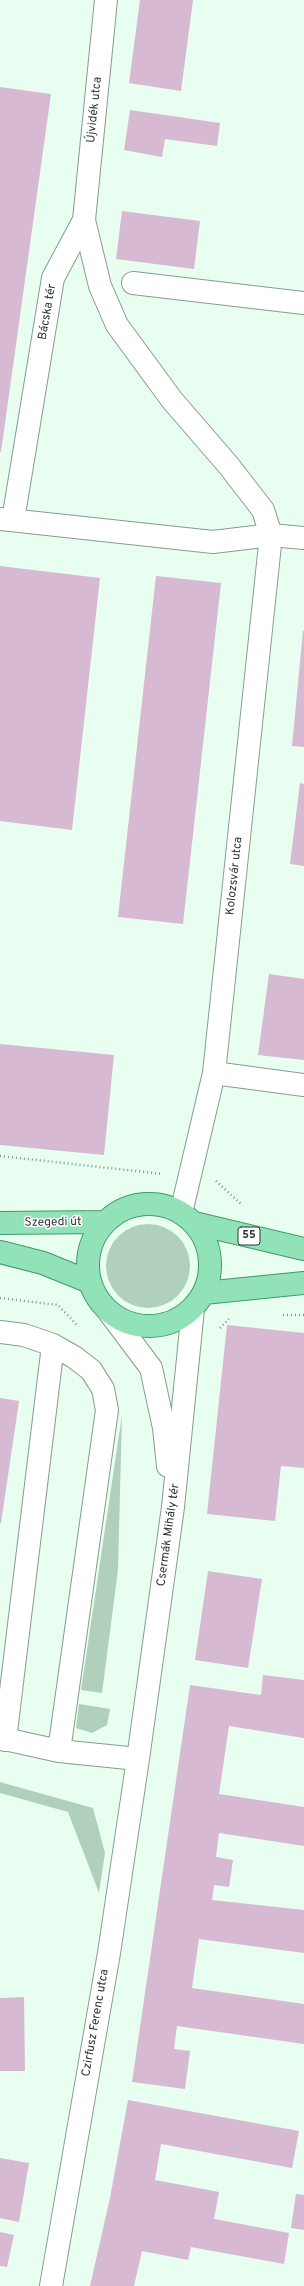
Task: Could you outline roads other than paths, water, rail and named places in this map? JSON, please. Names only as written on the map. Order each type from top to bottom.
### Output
[{"type":"main road","name":"55","points":[[304,1249],[187,1218],[162,1206],[142,1204],[122,1210],[105,1222],[94,1238],[88,1258],[90,1282],[96,1296],[109,1312],[126,1322],[145,1327],[165,1325],[182,1317],[198,1301],[304,1283]]},
{"type":"main road","points":[[187,1218],[208,1249],[211,1269],[198,1301]]},
{"type":"main road","name":"Szegedi út","points":[[0,1223],[105,1222]]},
{"type":"main road","points":[[0,1252],[43,1263],[90,1282]]},
{"type":"street","name":"Újvidék utca","points":[[84,220],[106,0]]},
{"type":"street","name":"Bácska tér","points":[[84,220],[53,278],[6,520],[213,542],[271,535],[304,538]]},
{"type":"street","points":[[84,220],[100,286],[117,325],[172,400],[229,466],[263,510],[271,535]]},
{"type":"street","points":[[133,283],[304,303]]},
{"type":"street","name":"Kolozsvár utca","points":[[187,1218],[189,1177],[214,1073],[271,535]]},
{"type":"street","points":[[214,1073],[304,1085]]},
{"type":"street","name":"Csermák Mihály tér","points":[[138,1760],[173,1507],[198,1301]]},
{"type":"street","points":[[109,1312],[151,1368],[164,1428],[173,1507]]},
{"type":"street","points":[[0,1332],[24,1335],[53,1345],[91,1370],[103,1389],[107,1410],[59,1751]]},
{"type":"street","points":[[53,1345],[3,1739],[59,1751],[138,1760]]},
{"type":"street","name":"Czirfusz Ferenc utca","points":[[51,2286],[109,1953],[138,1760]]}]
